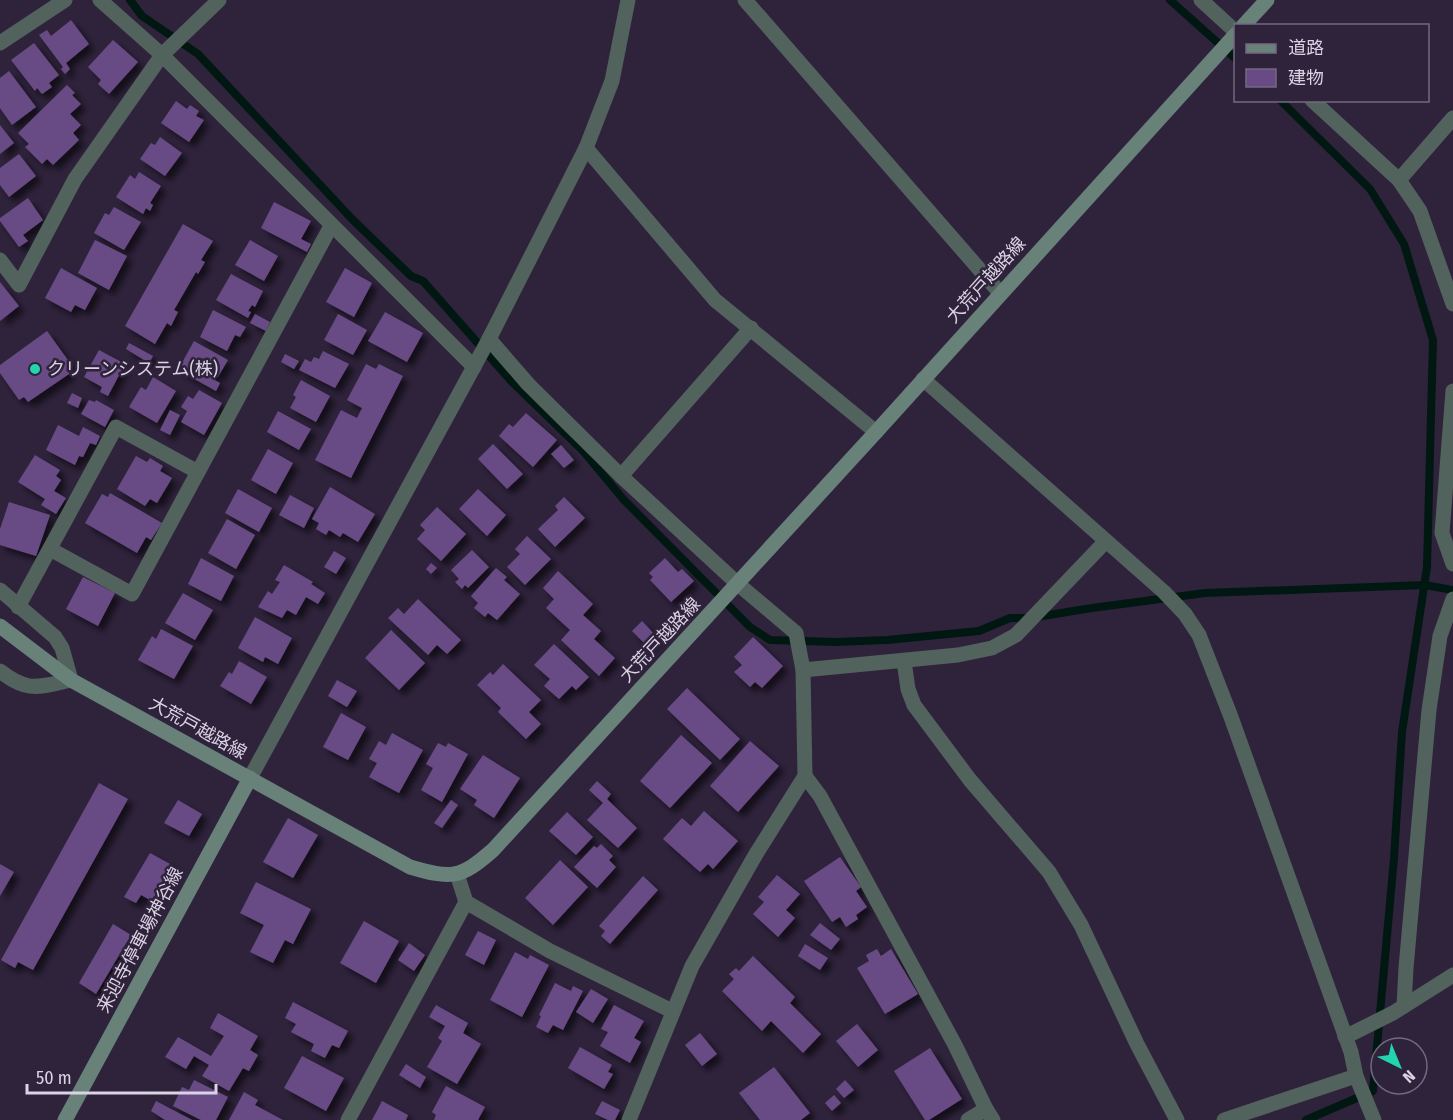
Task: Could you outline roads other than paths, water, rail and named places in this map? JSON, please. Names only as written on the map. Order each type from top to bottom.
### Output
[{"type":"main road","points":[[1245,24],[1267,0]]},
{"type":"main road","name":"大荒戸越路線","points":[[0,626],[71,680],[410,867],[439,875],[457,874],[472,868],[493,850],[738,584],[1234,35]]},
{"type":"main road","name":"来迎寺停車場神谷線","points":[[65,1120],[250,778]]},
{"type":"street","points":[[0,43],[65,0]]},
{"type":"street","points":[[100,0],[162,55],[474,367]]},
{"type":"street","points":[[0,260],[19,285],[75,179],[162,55],[219,0]]},
{"type":"street","points":[[250,778],[489,339],[586,148],[612,81],[628,0]]},
{"type":"street","points":[[745,0],[1000,293]]},
{"type":"street","points":[[1201,0],[1234,31]]},
{"type":"street","points":[[1314,102],[1399,180],[1420,211],[1453,304]]},
{"type":"street","points":[[1399,180],[1453,118]]},
{"type":"street","points":[[586,148],[715,300],[876,432]]},
{"type":"street","points":[[50,549],[132,594],[331,226]]},
{"type":"street","points":[[621,477],[751,328]]},
{"type":"street","points":[[489,339],[528,384],[621,477],[738,584],[796,633],[803,670],[805,776],[709,933],[692,966],[629,1120]]},
{"type":"street","points":[[923,379],[1164,592],[1185,614],[1199,635],[1231,717],[1346,1037],[1356,1076],[1374,1120]]},
{"type":"street","points":[[1453,391],[1442,533],[1453,564]]},
{"type":"street","points":[[18,607],[116,427],[198,472]]},
{"type":"street","points":[[803,670],[957,655],[992,648],[1016,635],[1105,542]]},
{"type":"street","points":[[0,590],[55,637],[62,648],[71,680],[28,687],[13,681],[0,671]]},
{"type":"street","points":[[1404,1006],[1429,710],[1440,636],[1453,600]]},
{"type":"street","points":[[904,661],[908,689],[914,705],[970,780],[1049,873],[1081,925],[1137,1044],[1177,1120]]},
{"type":"street","points":[[805,776],[820,796],[955,1046],[989,1114],[968,1120]]},
{"type":"street","points":[[457,874],[466,902],[550,951],[672,1011]]},
{"type":"street","points":[[348,1120],[466,902]]},
{"type":"street","points":[[1346,1037],[1393,1014],[1453,975]]},
{"type":"street","points":[[1224,1120],[1356,1076]]},
{"type":"waterway","points":[[130,0],[142,16],[198,54],[352,219],[411,276],[423,281],[513,383],[583,451],[624,500],[750,627],[770,640],[835,642],[887,640],[979,631],[1010,618],[1030,618],[1205,593],[1425,585],[1453,590]]},
{"type":"waterway","points":[[1170,0],[1234,57]]},
{"type":"waterway","points":[[1282,102],[1370,189],[1404,244],[1433,340],[1427,567],[1402,732],[1394,858],[1373,1091],[1306,1120]]},
{"type":"place","name":"クリーンシステム(株)","points":[[35,369]]}]
